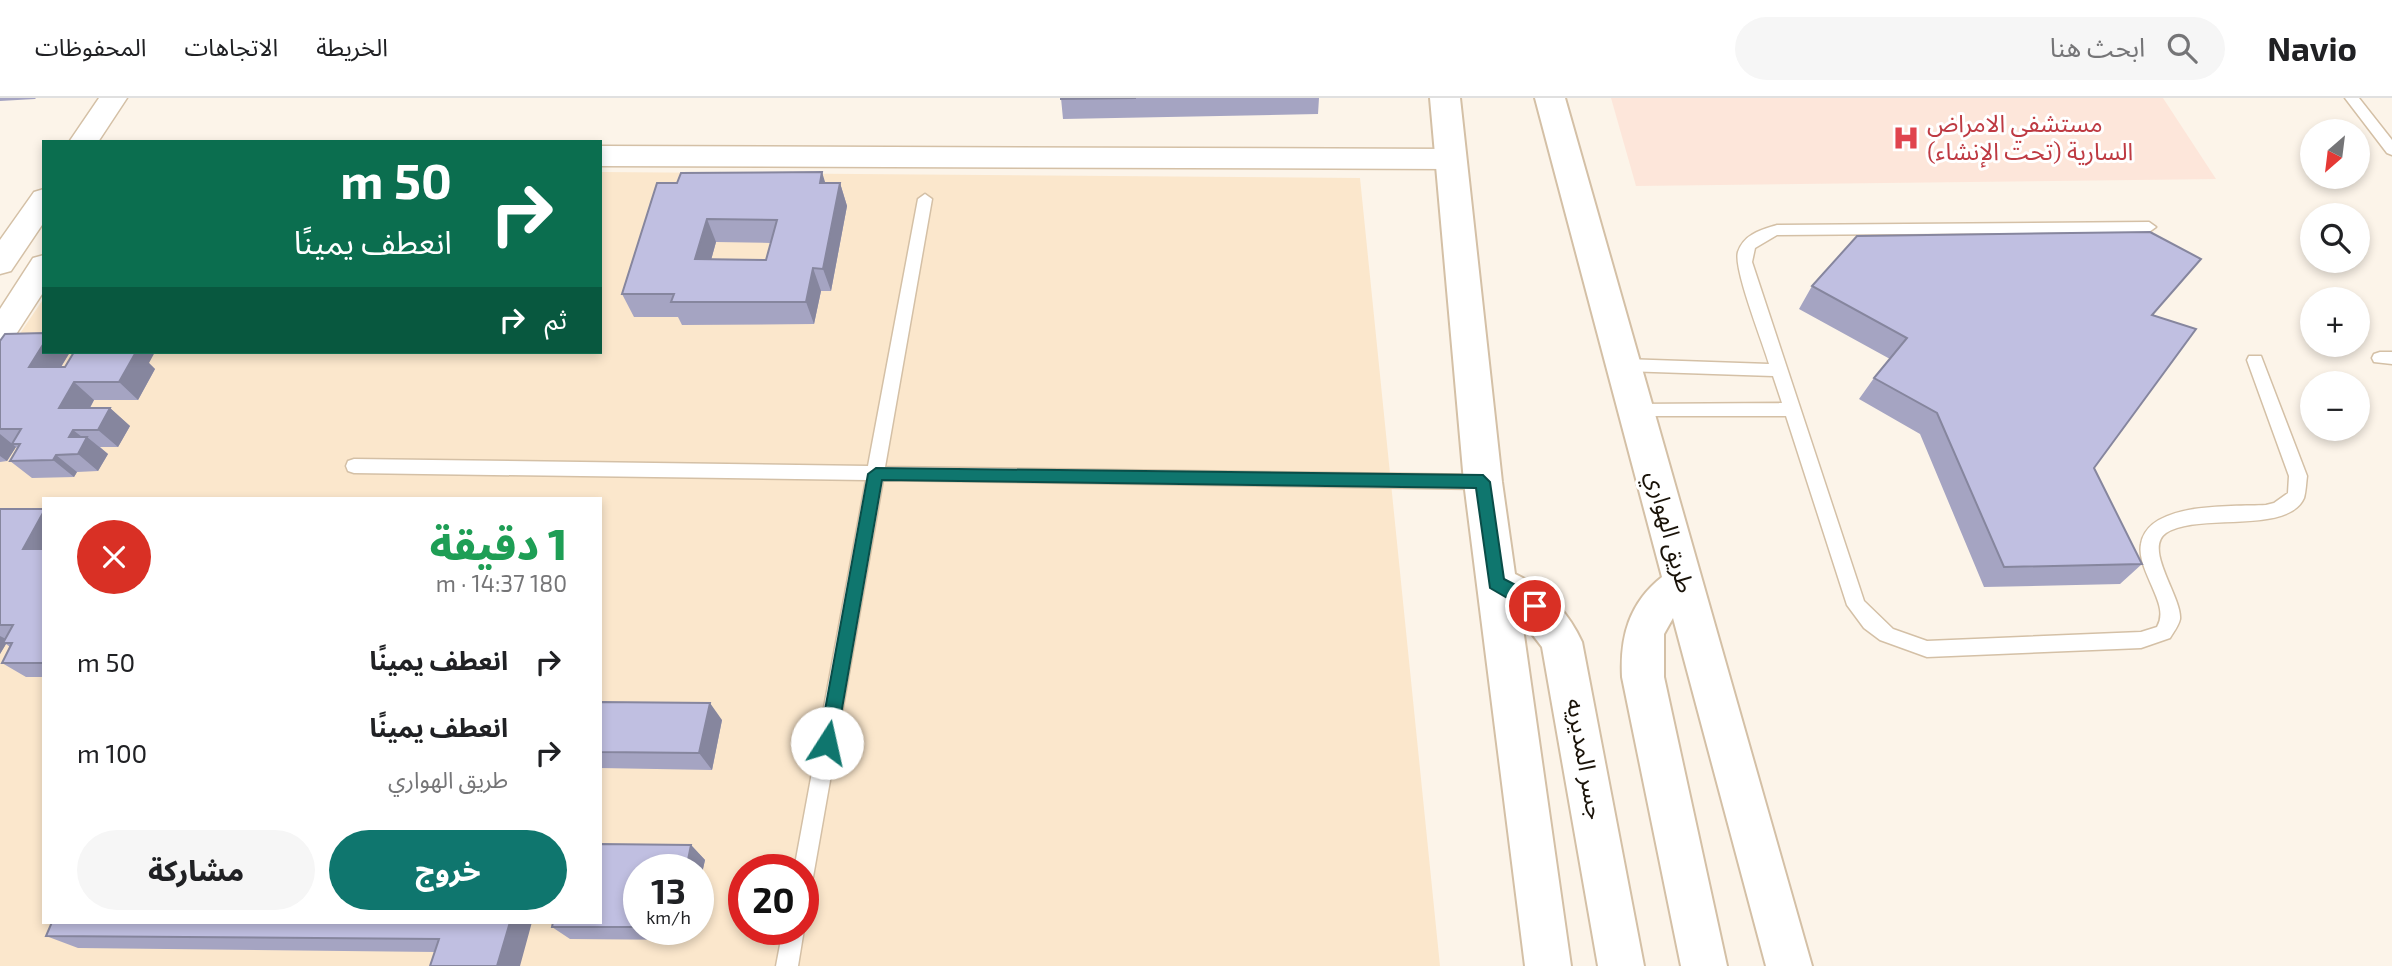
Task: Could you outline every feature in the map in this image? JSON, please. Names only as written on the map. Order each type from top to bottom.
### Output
[{"type":"highway","points":[[1445,98],[1483,482],[1548,966]]},
{"type":"highway","name":"طريق الهواري","points":[[1550,98],[1789,966]]},
{"type":"highway","name":"جسر المديريه","points":[[1496,583],[1524,597],[1546,616],[1562,642],[1621,966]]},
{"type":"highway","points":[[1684,583],[1661,600],[1648,621],[1640,648],[1643,677],[1704,966]]},
{"type":"street","points":[[84,140],[113,98]]},
{"type":"street","points":[[602,156],[1451,159]]},
{"type":"street","points":[[0,263],[42,202]]},
{"type":"street","points":[[0,335],[42,269]]},
{"type":"street","points":[[0,335],[33,336]]},
{"type":"lane","points":[[2352,98],[2392,150]]},
{"type":"lane","points":[[807,854],[925,199]]},
{"type":"lane","points":[[2149,226],[1777,230],[1748,244],[1744,262],[1778,370],[1856,605],[1868,621],[1885,636],[1906,645],[1927,649],[2141,640],[2155,638],[2165,632],[2171,622],[2171,610],[2148,554],[2148,541],[2154,529],[2165,522],[2180,518],[2279,509],[2295,496],[2298,476],[2255,360]]},
{"type":"lane","points":[[1624,365],[1778,370]]},
{"type":"lane","points":[[1636,410],[1791,409]]},
{"type":"lane","points":[[354,466],[1483,482]]},
{"type":"lane","points":[[787,966],[791,945]]},
{"type":"shaded area","name":"مستشفي الامراض السارية (تحت الإنشاء)","points":[[1611,98],[2163,98],[2216,179],[1636,186]]},
{"type":"shaded area","points":[[602,172],[1360,178],[1440,966],[0,966],[0,363],[42,301],[42,354],[602,354]]},
{"type":"building","points":[[1061,98],[1136,98],[1061,99]]},
{"type":"building","points":[[822,172],[820,183],[840,183],[823,269],[813,268],[806,302],[671,302],[674,294],[622,294],[657,183],[677,183],[681,173]],"holes":[[[707,219],[777,220],[766,260],[695,259]]]},
{"type":"building","points":[[2150,232],[2201,259],[2152,315],[2196,329],[2094,468],[2142,564],[2004,567],[1937,413],[1874,378],[1907,338],[1812,286],[1857,236]]},
{"type":"building","points":[[42,333],[42,346],[29,367],[65,367],[73,354],[135,354],[119,382],[74,382],[59,408],[110,408],[98,430],[73,430],[69,437],[87,437],[78,454],[56,455],[53,460],[10,461],[20,444],[12,444],[21,429],[0,429],[0,341],[5,334]]},
{"type":"building","points":[[0,509],[42,509],[42,515],[23,549],[42,549],[42,663],[2,663],[12,643],[3,643],[13,625],[0,625]]},
{"type":"building","points":[[602,702],[710,703],[699,753],[602,752]]},
{"type":"building","points":[[602,844],[691,845],[689,854],[623,854],[623,927],[552,927],[553,924],[602,924]]},
{"type":"building","points":[[51,924],[509,924],[497,966],[430,966],[439,939],[46,936]]},
{"type":"place","name":"مستشفي الامراض السارية (تحت الإنشاء)","points":[[1906,138]]},
{"type":"route","points":[[827,743],[876,474],[1483,482],[1496,583],[1524,597],[1535,606]]}]
